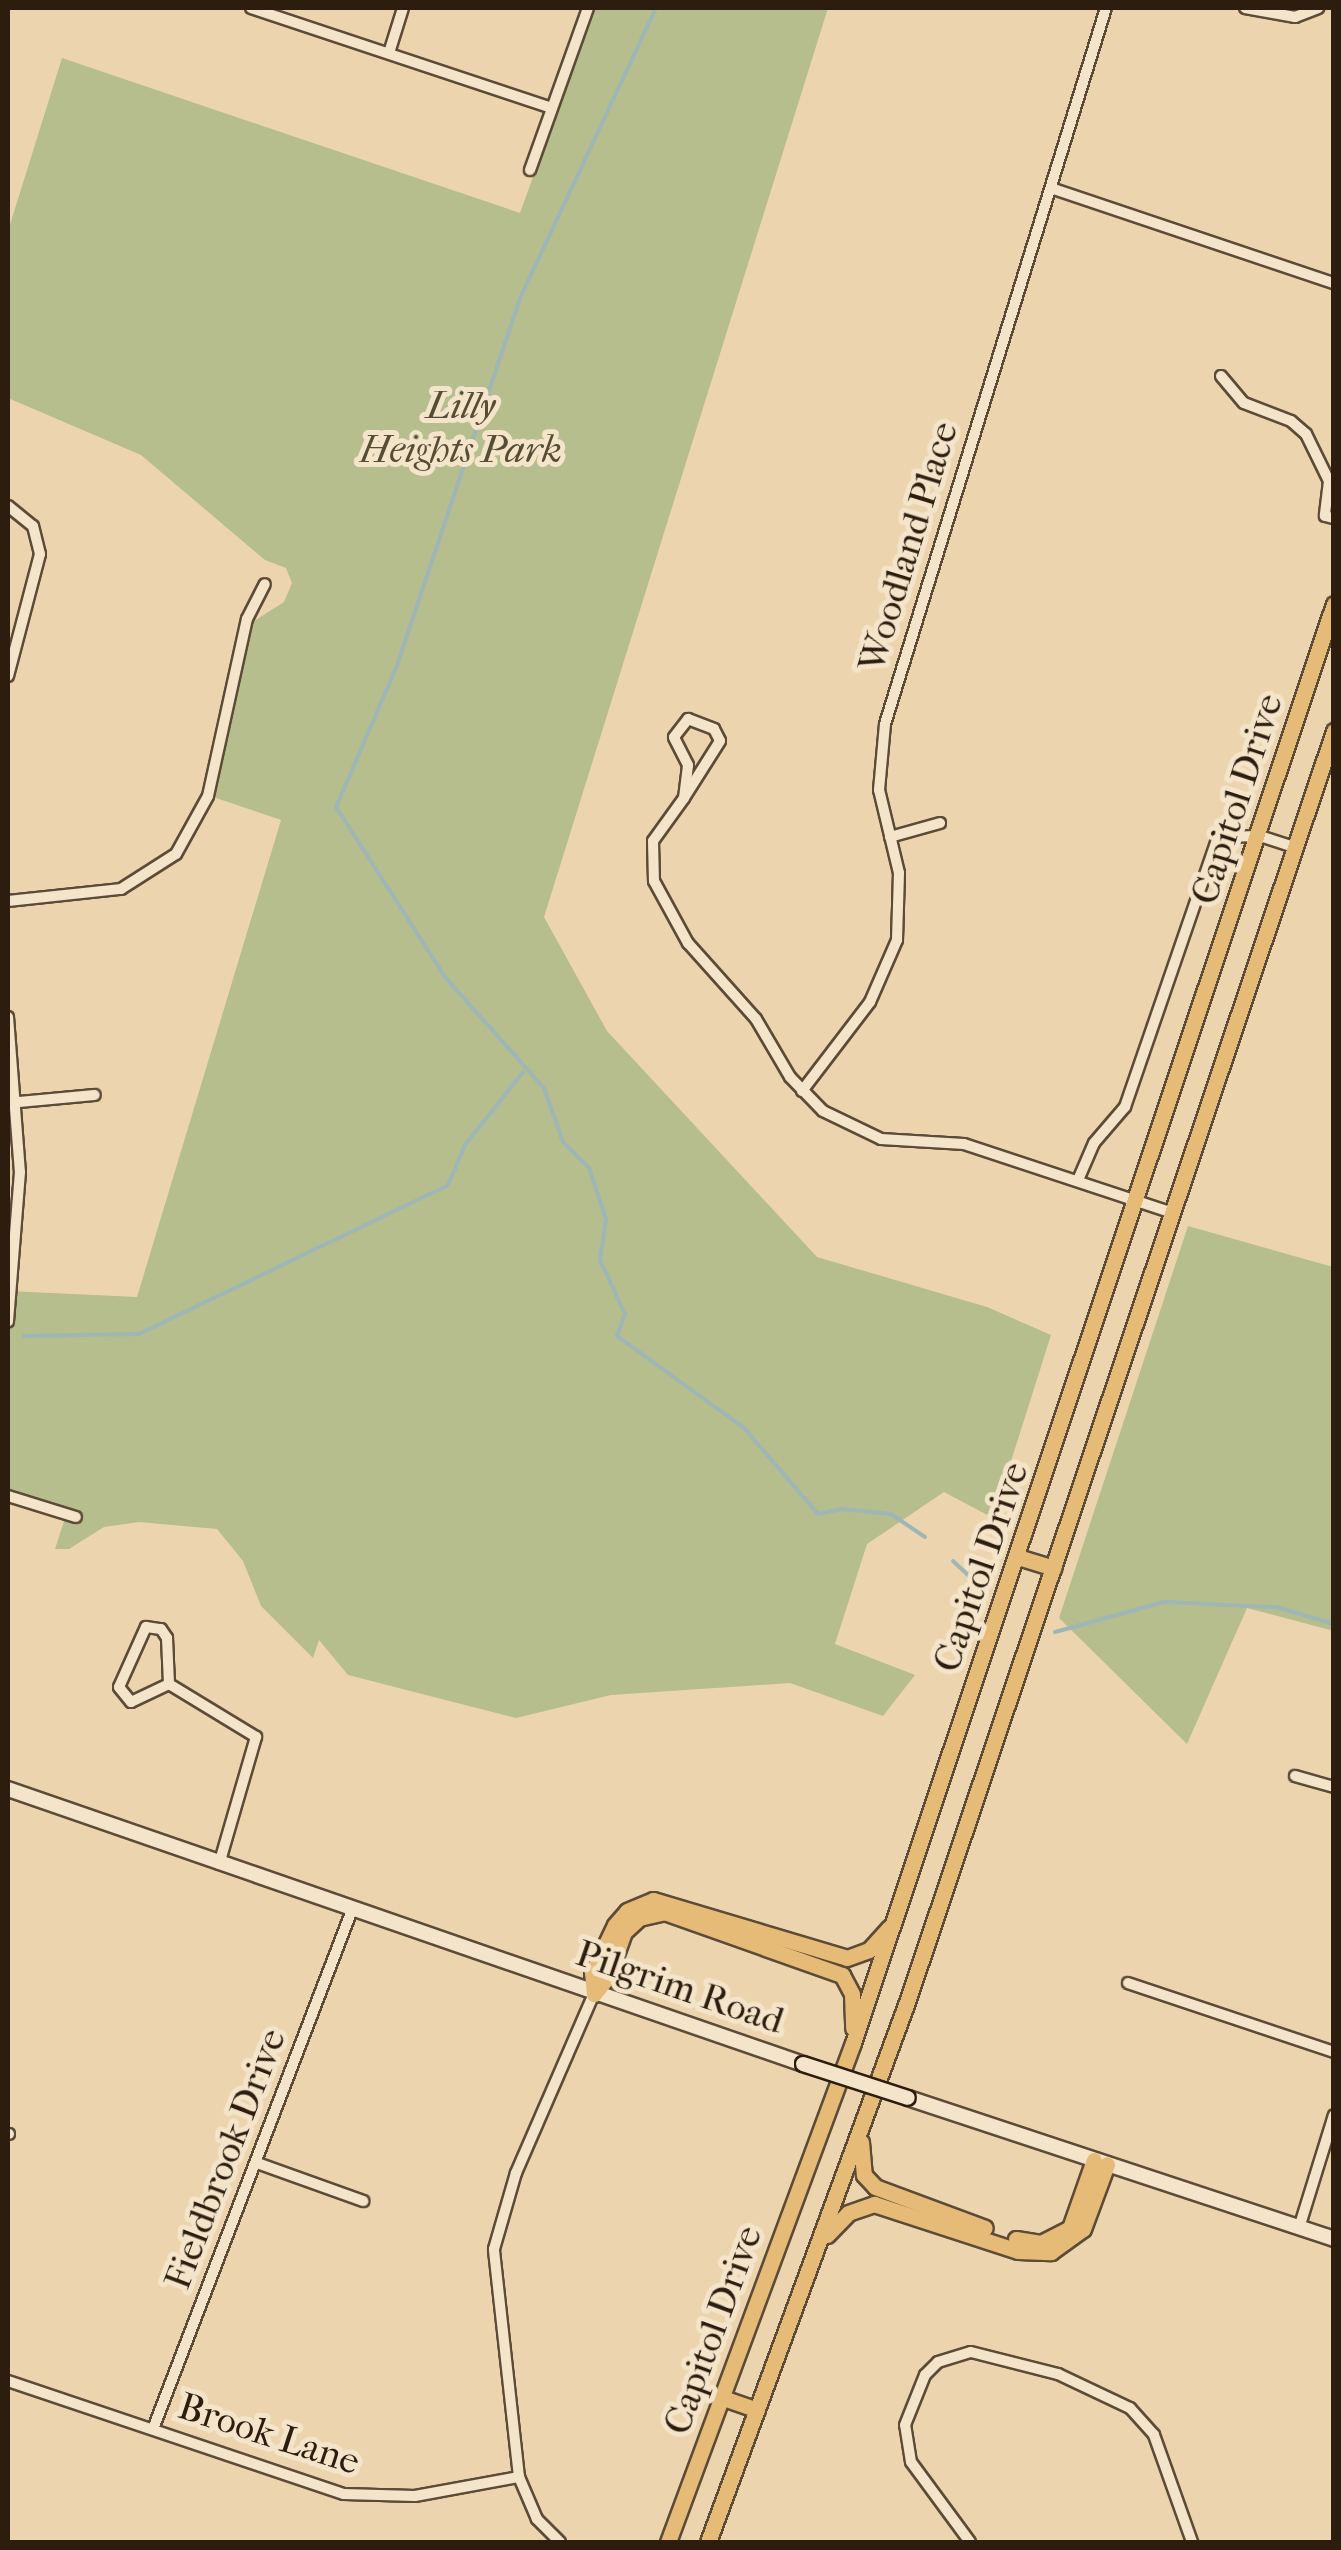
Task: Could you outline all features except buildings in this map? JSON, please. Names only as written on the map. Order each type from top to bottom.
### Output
[{"type":"main road","name":"Capitol Drive","points":[[668,2542],[895,1921],[1260,836],[1334,604]]},
{"type":"main road","name":"Capitol Drive","points":[[708,2542],[860,2132],[1054,1568],[1334,731]]},
{"type":"main road","points":[[1018,1557],[1054,1568]]},
{"type":"main road","name":"Pilgrim Road","points":[[8,1792],[594,1994],[1334,2239]]},
{"type":"main road","points":[[594,1994],[592,1974],[616,1925],[627,1912],[653,1900],[848,1958],[869,1950],[895,1921]]},
{"type":"main road","points":[[594,1994],[624,1932],[639,1918],[664,1912],[842,1975],[852,1994],[853,2043]]},
{"type":"main road","points":[[860,2132],[864,2175],[875,2188],[1030,2243],[1052,2240],[1070,2228],[1101,2162]]},
{"type":"main road","points":[[821,2241],[848,2213],[874,2204],[1018,2250],[1052,2252],[1082,2229],[1101,2162]]},
{"type":"main road","points":[[723,2398],[758,2410]]},
{"type":"street","points":[[251,8],[552,108]]},
{"type":"street","points":[[389,53],[403,8]]},
{"type":"street","points":[[530,170],[588,8]]},
{"type":"street","name":"Woodland Place","points":[[802,1091],[852,1030],[888,966],[900,908],[879,790],[885,724],[1106,8]]},
{"type":"street","points":[[1245,8],[1295,17],[1318,8]]},
{"type":"street","points":[[1051,188],[1334,283]]},
{"type":"street","points":[[1221,376],[1244,403],[1291,421],[1306,434],[1328,481],[1325,516],[1334,518]]},
{"type":"street","points":[[8,506],[33,526],[40,554],[8,676]]},
{"type":"street","points":[[8,902],[121,889],[176,854],[208,796],[248,618],[265,584]]},
{"type":"street","points":[[684,798],[688,765],[674,737],[688,719],[714,729],[720,741],[684,798],[653,840],[654,880],[688,942],[756,1019],[802,1091],[824,1111],[866,1134],[964,1144],[1173,1212]]},
{"type":"street","points":[[890,836],[940,823]]},
{"type":"street","points":[[1078,1180],[1094,1143],[1124,1108],[1218,836],[1260,836],[1296,848]]},
{"type":"street","points":[[8,1017],[18,1225],[8,1322]]},
{"type":"street","points":[[13,1102],[94,1095]]},
{"type":"street","points":[[8,1496],[76,1518]]},
{"type":"street","points":[[146,1627],[161,1629],[167,1638],[169,1684],[141,1702],[122,1696],[119,1687],[146,1627]]},
{"type":"street","points":[[169,1684],[256,1737],[220,1864]]},
{"type":"street","points":[[1295,1776],[1334,1786]]},
{"type":"street","name":"Fieldbrook Drive","points":[[153,2429],[352,1910]]},
{"type":"street","points":[[1128,1983],[1334,2052]]},
{"type":"street","points":[[560,2542],[548,2534],[519,2477],[494,2249],[516,2172],[594,1994]]},
{"type":"street","points":[[1299,2228],[1334,2115]]},
{"type":"street","points":[[257,2162],[364,2201]]},
{"type":"street","points":[[970,2542],[922,2481],[906,2441],[912,2395],[932,2367],[952,2355],[981,2352],[1098,2389],[1142,2419],[1192,2542]]},
{"type":"street","name":"Brook Lane","points":[[8,2381],[356,2496],[416,2496],[519,2477]]},
{"type":"street","points":[[538,2542],[548,2534]]},
{"type":"green space","name":"Lilly Heights Park","points":[[594,8],[828,8],[544,917],[607,1031],[817,1257],[987,1307],[1051,1335],[993,1518],[944,1492],[867,1544],[835,1644],[915,1675],[883,1716],[790,1683],[611,1695],[516,1718],[348,1675],[319,1640],[313,1658],[261,1606],[243,1561],[217,1529],[139,1522],[104,1527],[69,1549],[55,1549],[68,1509],[8,1489],[8,1291],[137,1297],[281,820],[213,797],[251,623],[284,602],[292,583],[286,568],[265,560],[141,455],[8,398],[8,231],[62,58],[520,213]]},
{"type":"green space","points":[[1188,1226],[1333,1267],[1334,1631],[1247,1608],[1187,1744],[1059,1618]]},
{"type":"waterway","points":[[656,8],[519,301],[396,668],[336,807],[445,977],[544,1088],[563,1142],[589,1168],[606,1219],[600,1260],[625,1314],[617,1336],[744,1428],[818,1514],[841,1509],[891,1514],[925,1537]]},
{"type":"waterway","points":[[24,1336],[139,1334],[448,1185],[465,1145],[523,1072]]},
{"type":"waterway","points":[[953,1561],[978,1584]]},
{"type":"waterway","points":[[1055,1632],[1164,1602],[1276,1607],[1334,1624]]}]
